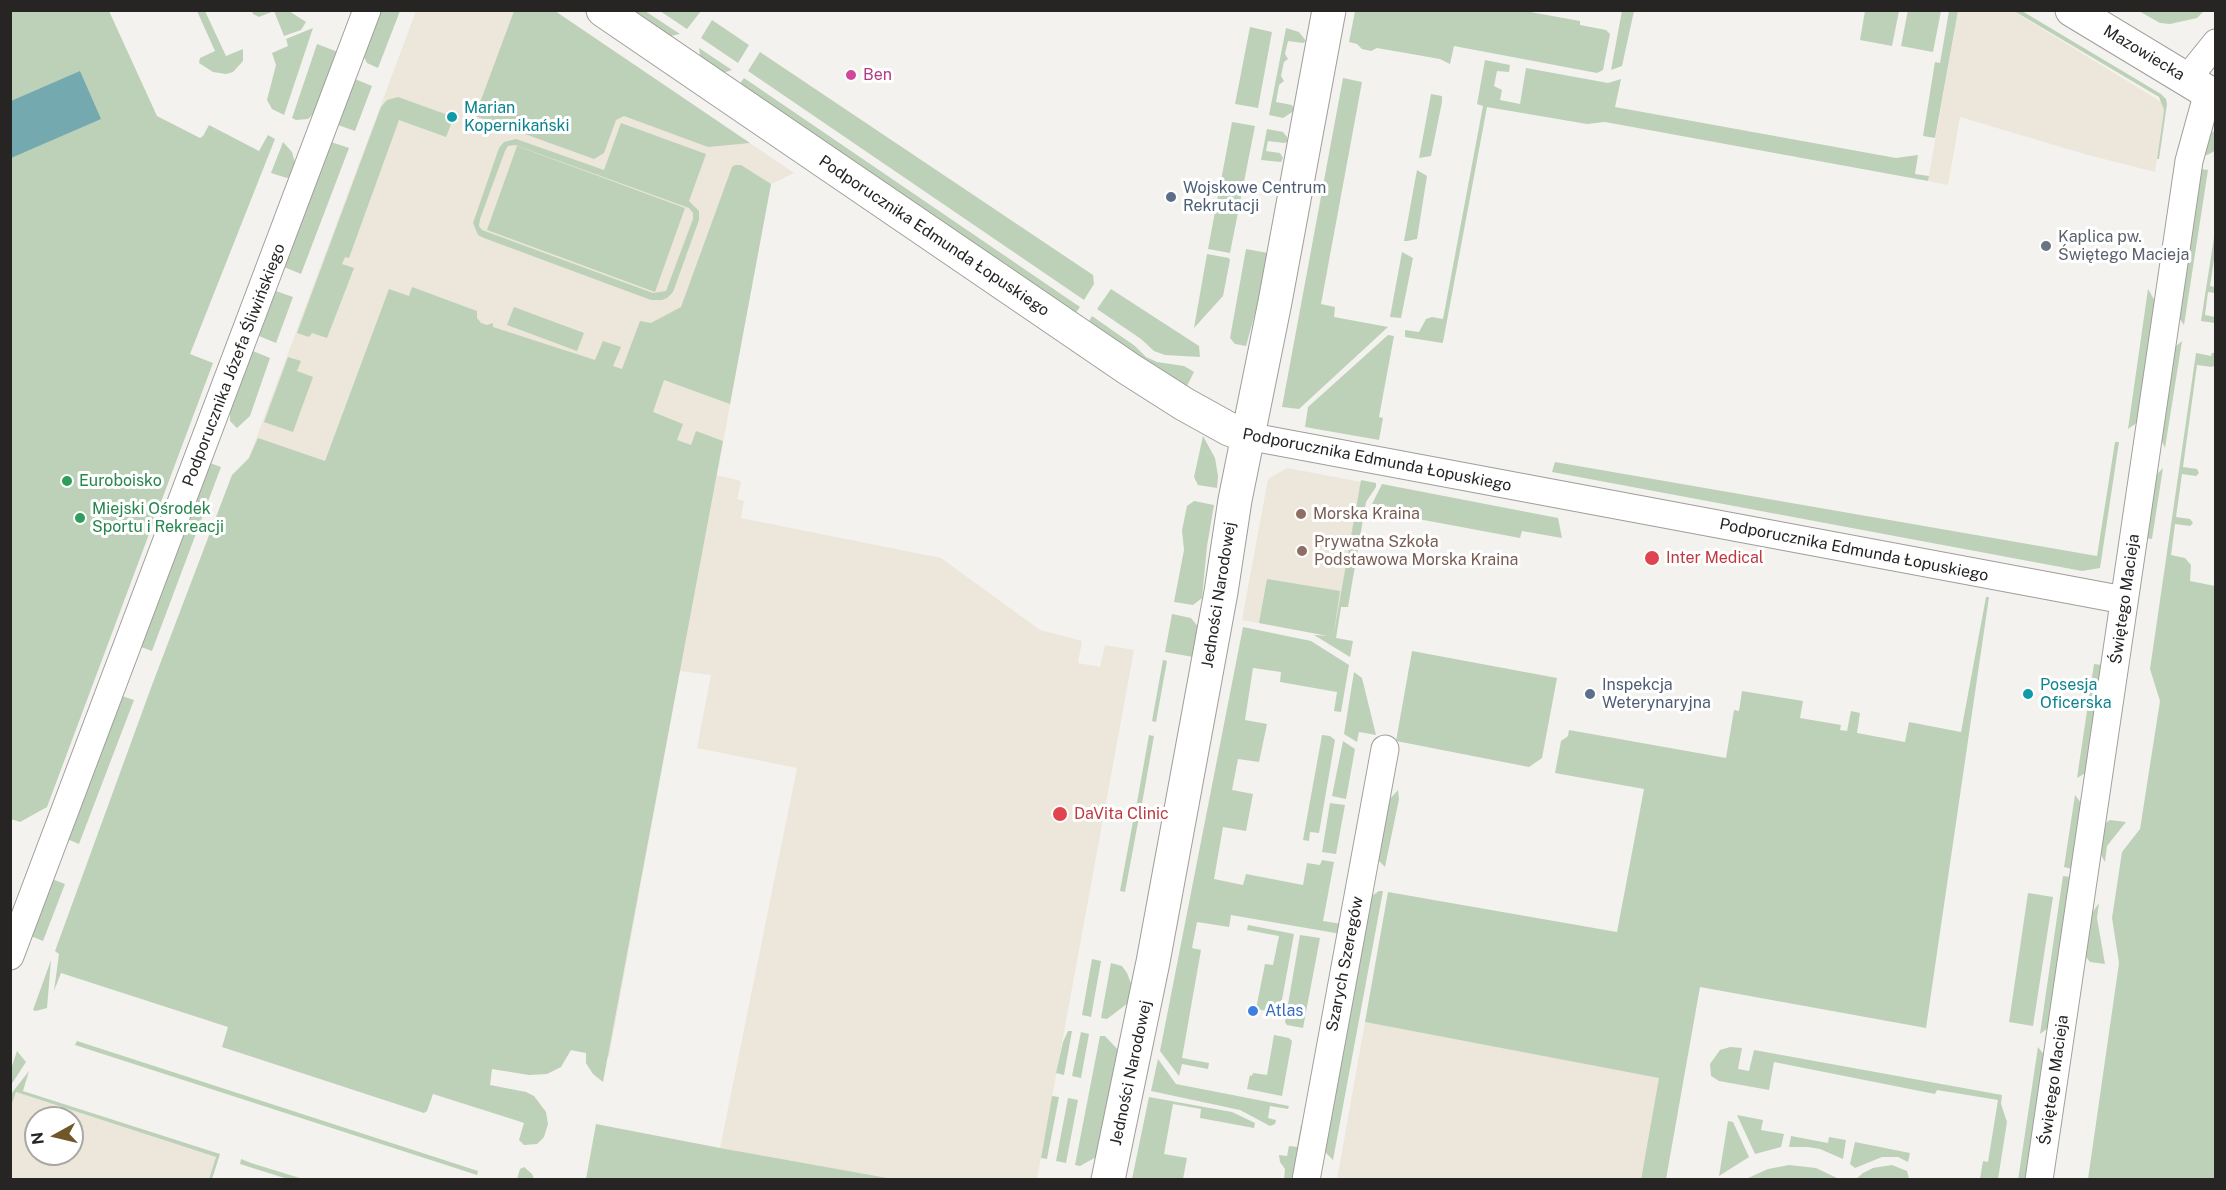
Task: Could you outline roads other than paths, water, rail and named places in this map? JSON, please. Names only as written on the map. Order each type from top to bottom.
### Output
[{"type":"street","name":"Podporucznika Józefa Śliwińskiego","points":[[10,956],[367,10]]},
{"type":"street","name":"Podporucznika Edmunda Łopuskiego","points":[[603,10],[1129,369],[1184,404],[1247,436],[2124,600]]},
{"type":"street","name":"Jedności Narodowej","points":[[1108,1179],[1156,950],[1247,436],[1277,291],[1329,10]]},
{"type":"street","name":"Mazowiecka","points":[[2072,10],[2203,89]]},
{"type":"street","points":[[2203,89],[2216,43]]},
{"type":"street","name":"Świętego Macieja","points":[[2039,1179],[2190,161],[2203,89]]},
{"type":"street","name":"Szarych Szeregów","points":[[1306,1179],[1385,749]]},
{"type":"water","points":[[80,71],[101,119],[11,158],[11,101]]},
{"type":"place","name":"Ben","points":[[851,75]]},
{"type":"place","name":"Marian Kopernikański","points":[[452,117]]},
{"type":"place","name":"Wojskowe Centrum Rekrutacji","points":[[1171,197]]},
{"type":"place","name":"Kaplica pw. Świętego Macieja","points":[[2046,246]]},
{"type":"place","name":"Euroboisko","points":[[67,481]]},
{"type":"place","name":"Morska Kraina","points":[[1301,514]]},
{"type":"place","name":"Miejski Ośrodek Sportu i Rekreacji","points":[[80,518]]},
{"type":"place","name":"Prywatna Szkoła Podstawowa Morska Kraina","points":[[1302,551]]},
{"type":"place","name":"Inter Medical","points":[[1652,558]]},
{"type":"place","name":"Inspekcja Weterynaryjna","points":[[1590,694]]},
{"type":"place","name":"Posesja Oficerska","points":[[2028,694]]},
{"type":"place","name":"DaVita Clinic","points":[[1060,814]]},
{"type":"place","name":"Atlas","points":[[1253,1011]]}]
